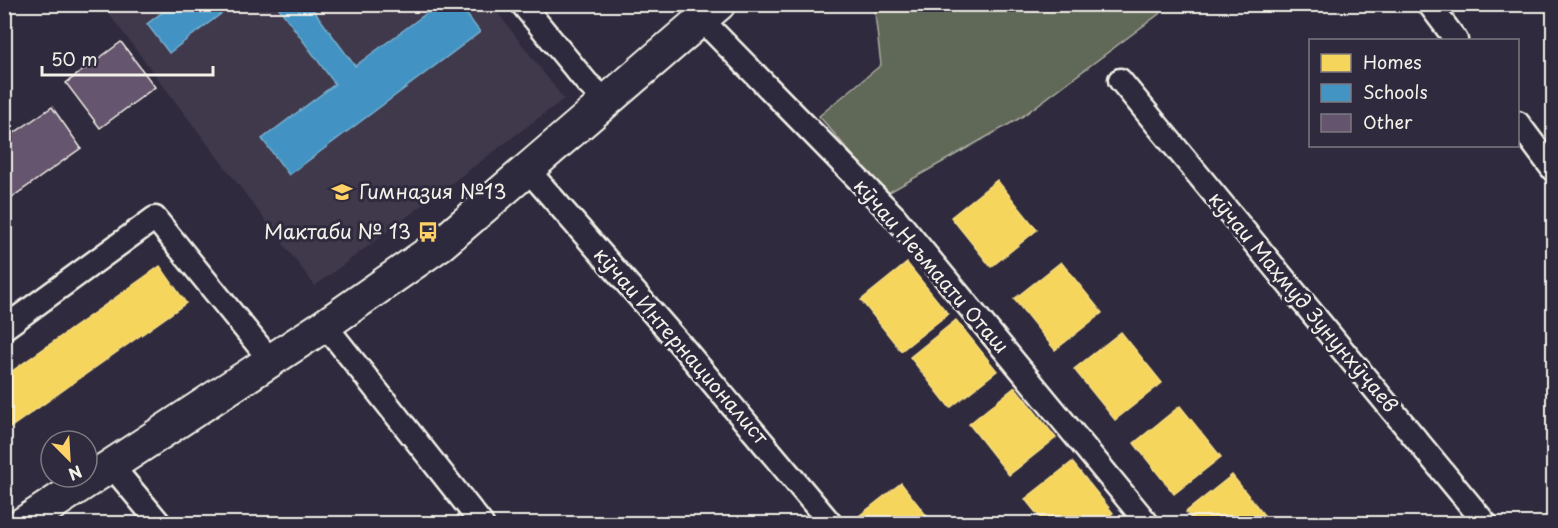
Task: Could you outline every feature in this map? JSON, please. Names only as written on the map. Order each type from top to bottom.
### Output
[{"type":"main road","points":[[22,524],[325,325],[441,244],[711,12]]},
{"type":"street","points":[[522,4],[587,83],[608,101]]},
{"type":"street","points":[[1429,4],[1455,39]]},
{"type":"street","name":"кӯчаи Неъмаати Оташ","points":[[711,12],[894,218],[1148,524]]},
{"type":"street","name":"кӯчаи Маҳмуд Зунунхӯҷаев","points":[[1120,80],[1486,524]]},
{"type":"street","points":[[1519,124],[1554,171]]},
{"type":"street","name":"кӯчаи Интернационалист","points":[[528,170],[681,345],[831,524]]},
{"type":"street","points":[[4,328],[155,218],[271,361]]},
{"type":"street","points":[[325,325],[482,524]]},
{"type":"street","points":[[111,465],[160,524]]},
{"type":"shaded area","name":"Гимназия №13","points":[[102,5],[492,5],[564,99],[315,286]]},
{"type":"green space","points":[[874,5],[1171,5],[1020,118],[886,194],[819,116],[881,65]]},
{"type":"building: Homes","points":[[997,180],[1037,230],[991,267],[951,217]]},
{"type":"building: Homes","points":[[1061,262],[1102,313],[1055,350],[1014,299]]},
{"type":"building: Homes","points":[[907,263],[948,314],[901,351],[861,300]]},
{"type":"building: Homes","points":[[160,266],[186,303],[4,432],[4,377]]},
{"type":"building: Homes","points":[[956,320],[997,371],[950,408],[910,357]]},
{"type":"building: Homes","points":[[1121,332],[1162,383],[1115,420],[1074,369]]},
{"type":"building: Homes","points":[[1015,387],[1056,438],[1009,475],[969,424]]},
{"type":"building: Homes","points":[[1180,406],[1221,457],[1174,494],[1134,443]]},
{"type":"building: Homes","points":[[1072,462],[1113,513],[1100,524],[1045,524],[1025,499]]},
{"type":"building: Homes","points":[[1232,475],[1271,524],[1195,524],[1186,512]]},
{"type":"building: Homes","points":[[901,483],[933,524],[857,524],[854,520]]},
{"type":"building: Schools","points":[[173,4],[234,4],[169,53],[147,24]]},
{"type":"building: Schools","points":[[276,4],[309,4],[355,66],[439,4],[459,4],[480,32],[289,175],[262,139],[335,84]]},
{"type":"building: Other","points":[[121,42],[155,87],[100,128],[66,83]]},
{"type":"building: Other","points":[[52,107],[81,148],[4,203],[4,140]]},
{"type":"place","name":"Гимназия №13","points":[[342,192]]},
{"type":"place","name":"Мактаби № 13","points":[[428,232]]}]
